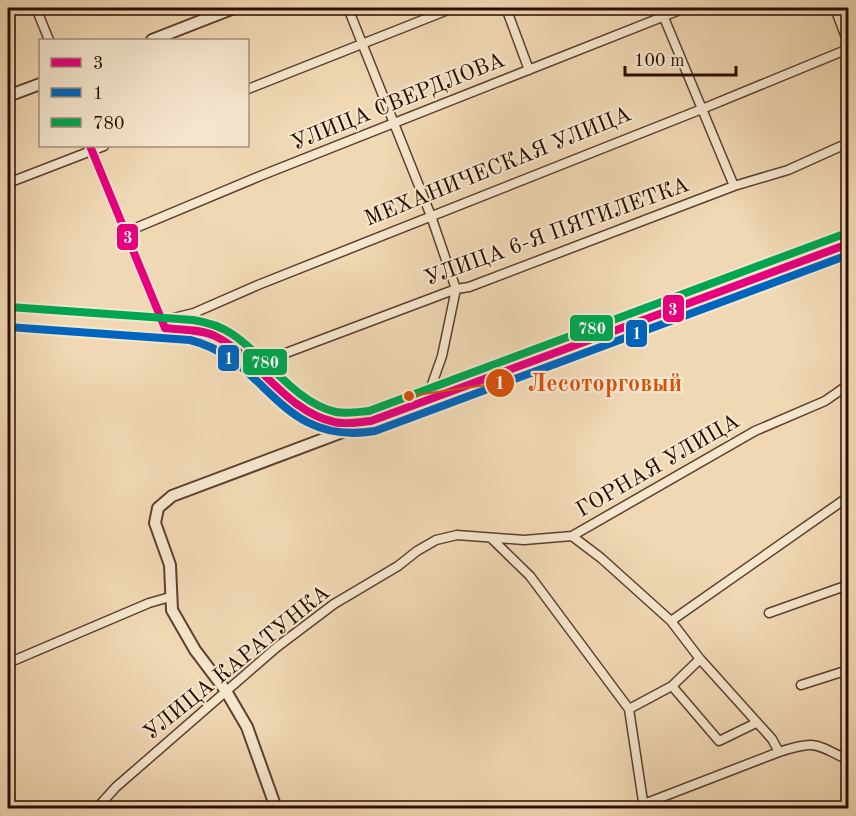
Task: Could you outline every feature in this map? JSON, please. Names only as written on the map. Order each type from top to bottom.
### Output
[{"type":"main road","points":[[163,325],[213,335],[228,343],[284,393],[322,418],[348,423],[371,421],[849,244]]},
{"type":"main road","name":"МЕХАНИЧЕСКАЯ УЛИЦА","points":[[8,317],[163,325]]},
{"type":"street","points":[[36,8],[49,39]]},
{"type":"street","points":[[155,39],[234,8]]},
{"type":"street","points":[[348,8],[396,124],[456,289],[442,356],[431,387],[432,398]]},
{"type":"street","points":[[249,89],[453,8]]},
{"type":"street","points":[[506,8],[529,70]]},
{"type":"street","name":"УЛИЦА СВЕРДЛОВА","points":[[126,232],[260,176],[529,70],[661,12],[685,8]]},
{"type":"street","points":[[835,8],[849,43]]},
{"type":"street","points":[[661,12],[734,186]]},
{"type":"street","name":"МЕХАНИЧЕСКАЯ УЛИЦА","points":[[163,325],[849,49]]},
{"type":"street","points":[[8,96],[39,84]]},
{"type":"street","name":"УЛИЦА 6-Я ПЯТИЛЕТКА","points":[[278,356],[456,289],[469,287],[734,186],[788,170],[849,143]]},
{"type":"street","points":[[8,183],[91,148],[163,325]]},
{"type":"street","name":"ГОРНАЯ УЛИЦА","points":[[475,536],[524,540],[572,536],[755,431],[825,401],[849,385]]},
{"type":"street","points":[[276,808],[248,727],[226,691],[195,650],[172,610],[170,566],[155,523],[158,508],[172,496],[371,421]]},
{"type":"street","points":[[671,621],[848,500]]},
{"type":"street","name":"УЛИЦА КАРАТУНКА","points":[[97,808],[116,787],[277,647],[334,604],[398,566],[436,540],[457,535],[475,536]]},
{"type":"street","points":[[572,536],[601,558],[671,621],[700,659],[772,739],[779,752]]},
{"type":"street","points":[[492,539],[530,576],[629,709],[644,806],[803,744],[815,744],[849,760]]},
{"type":"street","points":[[769,613],[849,585]]},
{"type":"street","points":[[8,663],[149,603],[170,597]]},
{"type":"street","points":[[629,709],[672,686],[700,659]]},
{"type":"street","points":[[801,685],[849,670]]},
{"type":"street","points":[[672,686],[719,741],[756,723]]},
{"type":"street","points":[[8,728],[8,739]]},
{"type":"transit line","name":"3","points":[[90,147],[165,328]]},
{"type":"transit line","name":"780","points":[[9,307],[208,323],[227,331],[245,343],[294,389],[321,407],[344,413],[369,411],[844,234]]},
{"type":"transit line","name":"3","points":[[165,328],[197,331],[215,336],[245,357],[286,396],[317,416],[339,423],[371,421],[848,244]]},
{"type":"transit line","name":"1","points":[[8,327],[190,340],[216,350],[238,364],[275,399],[294,414],[316,426],[342,432],[375,431],[848,255]]},
{"type":"place","name":"Лесоторговый","points":[[409,396]]}]
